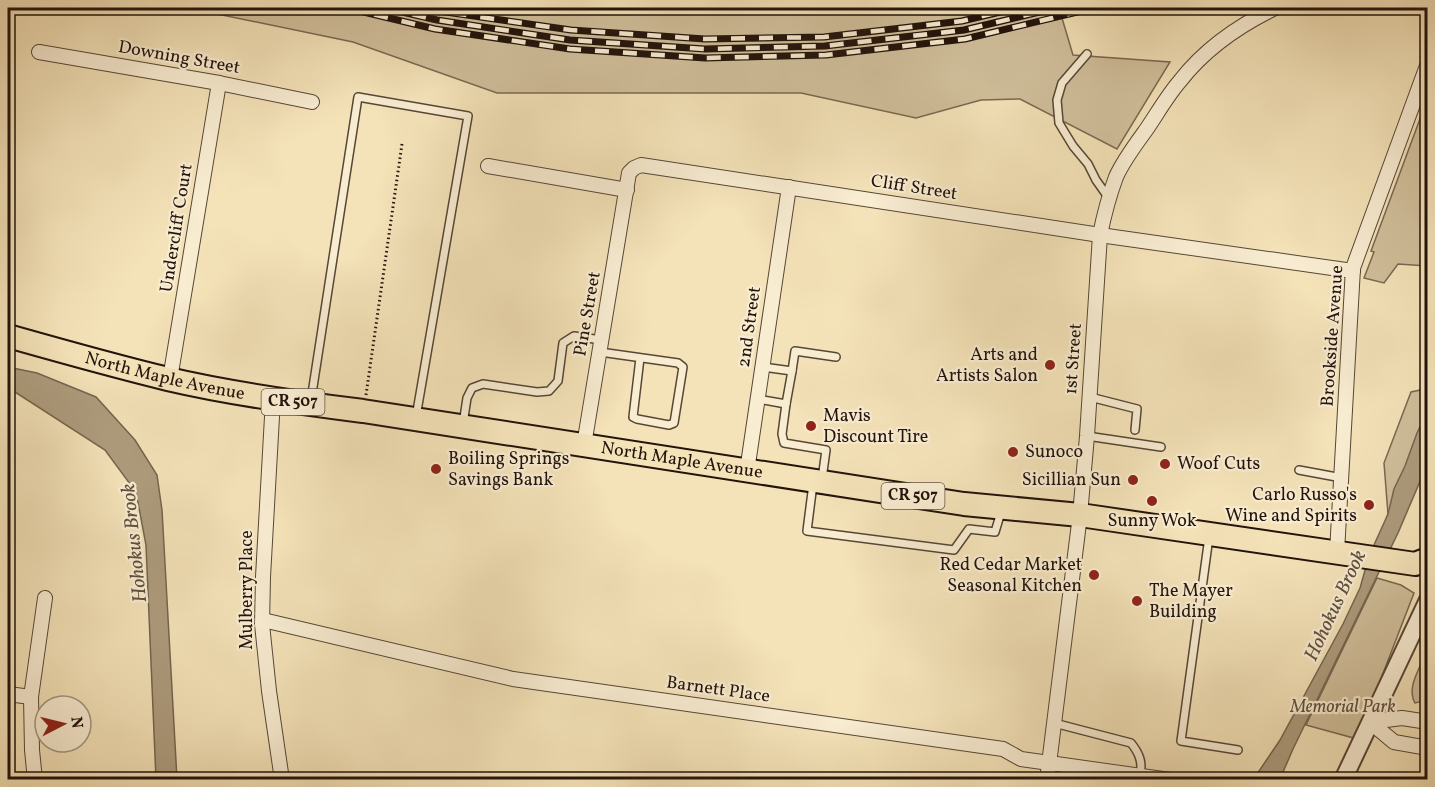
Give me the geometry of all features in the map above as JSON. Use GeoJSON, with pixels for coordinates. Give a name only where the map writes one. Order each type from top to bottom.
{"type":"FeatureCollection","features":[{"type":"Feature","properties":{"kind":"main road","name":"North Maple Avenue"},"geometry":{"type":"LineString","coordinates":[[8,336],[170,380],[273,399],[964,504],[1080,515],[1390,561],[1415,564],[1428,560]]}},
{"type":"Feature","properties":{"kind":"street","name":"1st Street"},"geometry":{"type":"LineString","coordinates":[[1047,780],[1080,515],[1100,235],[1109,198],[1117,175],[1180,80],[1232,33],[1275,8]]}},
{"type":"Feature","properties":{"kind":"street","name":"Downing Street"},"geometry":{"type":"LineString","coordinates":[[39,52],[219,83],[312,102]]}},
{"type":"Feature","properties":{"kind":"street","name":"Brookside Avenue"},"geometry":{"type":"LineString","coordinates":[[1337,552],[1353,268],[1428,63]]}},
{"type":"Feature","properties":{"kind":"street","name":"Undercliff Court"},"geometry":{"type":"LineString","coordinates":[[170,380],[219,83]]}},
{"type":"Feature","properties":{"kind":"street","name":"Cliff Street"},"geometry":{"type":"LineString","coordinates":[[627,190],[629,173],[641,165],[1353,271]]}},
{"type":"Feature","properties":{"kind":"street"},"geometry":{"type":"LineString","coordinates":[[488,166],[627,190]]}},
{"type":"Feature","properties":{"kind":"street","name":"2nd Street"},"geometry":{"type":"LineString","coordinates":[[747,471],[789,187]]}},
{"type":"Feature","properties":{"kind":"street","name":"Pine Street"},"geometry":{"type":"LineString","coordinates":[[584,445],[627,190]]}},
{"type":"Feature","properties":{"kind":"street","name":"Mulberry Place"},"geometry":{"type":"LineString","coordinates":[[273,399],[262,577],[263,620],[268,691],[282,780]]}},
{"type":"Feature","properties":{"kind":"street"},"geometry":{"type":"LineString","coordinates":[[35,780],[31,697],[45,598]]}},
{"type":"Feature","properties":{"kind":"street"},"geometry":{"type":"LineString","coordinates":[[1343,780],[1370,722],[1420,633],[1428,600]]}},
{"type":"Feature","properties":{"kind":"street","name":"Barnett Place"},"geometry":{"type":"LineString","coordinates":[[263,620],[513,679],[1003,749],[1021,759],[1170,780]]}},
{"type":"Feature","properties":{"kind":"street"},"geometry":{"type":"LineString","coordinates":[[8,694],[31,697]]}},
{"type":"Feature","properties":{"kind":"street"},"geometry":{"type":"LineString","coordinates":[[1370,722],[1402,718],[1428,722]]}},
{"type":"Feature","properties":{"kind":"street"},"geometry":{"type":"LineString","coordinates":[[1370,722],[1394,742],[1428,748]]}},
{"type":"Feature","properties":{"kind":"lane"},"geometry":{"type":"LineString","coordinates":[[1087,54],[1062,83],[1057,100],[1059,123],[1109,198]]}},
{"type":"Feature","properties":{"kind":"lane"},"geometry":{"type":"LineString","coordinates":[[311,404],[358,97],[468,116],[416,420]]}},
{"type":"Feature","properties":{"kind":"lane"},"geometry":{"type":"LineString","coordinates":[[462,427],[467,398],[472,388],[483,384],[537,392],[549,391],[558,381],[563,343],[574,336],[640,358],[678,363],[683,367],[674,423],[669,425],[633,417],[640,358]]}},
{"type":"Feature","properties":{"kind":"lane"},"geometry":{"type":"LineString","coordinates":[[836,357],[795,351],[786,404],[782,434],[784,443],[826,450],[807,531],[954,550],[969,529],[994,532],[1003,507]]}},
{"type":"Feature","properties":{"kind":"lane"},"geometry":{"type":"LineString","coordinates":[[763,367],[792,371]]}},
{"type":"Feature","properties":{"kind":"lane"},"geometry":{"type":"LineString","coordinates":[[1090,397],[1137,409],[1135,430]]}},
{"type":"Feature","properties":{"kind":"lane"},"geometry":{"type":"LineString","coordinates":[[758,399],[786,404]]}},
{"type":"Feature","properties":{"kind":"lane"},"geometry":{"type":"LineString","coordinates":[[1087,436],[1161,447]]}},
{"type":"Feature","properties":{"kind":"lane"},"geometry":{"type":"LineString","coordinates":[[1299,470],[1342,478]]}},
{"type":"Feature","properties":{"kind":"lane"},"geometry":{"type":"LineString","coordinates":[[1210,534],[1181,741],[1238,750]]}},
{"type":"Feature","properties":{"kind":"lane"},"geometry":{"type":"LineString","coordinates":[[1053,723],[1131,743],[1139,753],[1140,775]]}},
{"type":"Feature","properties":{"kind":"path"},"geometry":{"type":"LineString","coordinates":[[363,411],[402,144]]}},
{"type":"Feature","properties":{"kind":"green space"},"geometry":{"type":"Polygon","coordinates":[[[188,8],[1059,8],[1073,55],[1170,62],[1117,149],[1020,99],[981,100],[916,118],[801,93],[497,93],[353,42],[188,8]]]}},
{"type":"Feature","properties":{"kind":"green space"},"geometry":{"type":"Polygon","coordinates":[[[1427,100],[1427,266],[1398,264],[1384,283],[1364,278],[1374,252],[1371,251],[1427,100]]]}},
{"type":"Feature","properties":{"kind":"green space"},"geometry":{"type":"Polygon","coordinates":[[[1427,367],[1427,463],[1386,520],[1388,514],[1384,463],[1411,392],[1420,390],[1427,367]]]}},
{"type":"Feature","properties":{"kind":"green space","name":"Memorial Park"},"geometry":{"type":"Polygon","coordinates":[[[1377,578],[1401,585],[1414,593],[1365,720],[1361,740],[1306,725],[1377,578]]]}},
{"type":"Feature","properties":{"kind":"green space"},"geometry":{"type":"Polygon","coordinates":[[[1426,653],[1428,653],[1427,700],[1415,703],[1413,685],[1426,653]]]}},
{"type":"Feature","properties":{"kind":"shaded area"},"geometry":{"type":"Polygon","coordinates":[[[8,367],[37,373],[96,397],[135,440],[157,475],[162,510],[177,779],[156,779],[146,545],[136,492],[105,450],[15,392],[8,390],[8,367]]]}},
{"type":"Feature","properties":{"kind":"shaded area"},"geometry":{"type":"Polygon","coordinates":[[[1427,412],[1427,465],[1398,533],[1280,779],[1253,780],[1280,740],[1343,624],[1360,588],[1369,556],[1388,514],[1394,489],[1427,412]]]}},
{"type":"Feature","properties":{"kind":"railway"},"geometry":{"type":"LineString","coordinates":[[347,8],[435,29],[570,49],[705,58],[826,55],[965,39],[1094,8]]}},
{"type":"Feature","properties":{"kind":"railway"},"geometry":{"type":"LineString","coordinates":[[385,8],[437,20],[570,40],[705,49],[825,46],[964,30],[1056,8]]}},
{"type":"Feature","properties":{"kind":"railway"},"geometry":{"type":"LineString","coordinates":[[425,8],[571,30],[705,39],[824,37],[962,21],[1017,8]]}},
{"type":"Feature","properties":{"kind":"place","name":"Arts and Artists Salon"},"geometry":{"type":"Point","coordinates":[1050,365]}},
{"type":"Feature","properties":{"kind":"place","name":"Mavis Discount Tire"},"geometry":{"type":"Point","coordinates":[811,426]}},
{"type":"Feature","properties":{"kind":"place","name":"Sunoco"},"geometry":{"type":"Point","coordinates":[1013,452]}},
{"type":"Feature","properties":{"kind":"place","name":"Woof Cuts"},"geometry":{"type":"Point","coordinates":[1165,464]}},
{"type":"Feature","properties":{"kind":"place","name":"Boiling Springs Savings Bank"},"geometry":{"type":"Point","coordinates":[436,469]}},
{"type":"Feature","properties":{"kind":"place","name":"Sicillian Sun"},"geometry":{"type":"Point","coordinates":[1133,480]}},
{"type":"Feature","properties":{"kind":"place","name":"Sunny Wok"},"geometry":{"type":"Point","coordinates":[1152,501]}},
{"type":"Feature","properties":{"kind":"place","name":"Carlo Russo's Wine and Spirits"},"geometry":{"type":"Point","coordinates":[1369,505]}},
{"type":"Feature","properties":{"kind":"place","name":"Red Cedar Market Seasonal Kitchen"},"geometry":{"type":"Point","coordinates":[1094,575]}},
{"type":"Feature","properties":{"kind":"place","name":"The Mayer Building"},"geometry":{"type":"Point","coordinates":[1137,601]}},
{"type":"Feature","properties":{"kind":"water label","name":"Hohokus Brook"},"geometry":{"type":"Point","coordinates":[135,543]}},
{"type":"Feature","properties":{"kind":"water label","name":"Hohokus Brook"},"geometry":{"type":"Point","coordinates":[1336,606]}}]}
